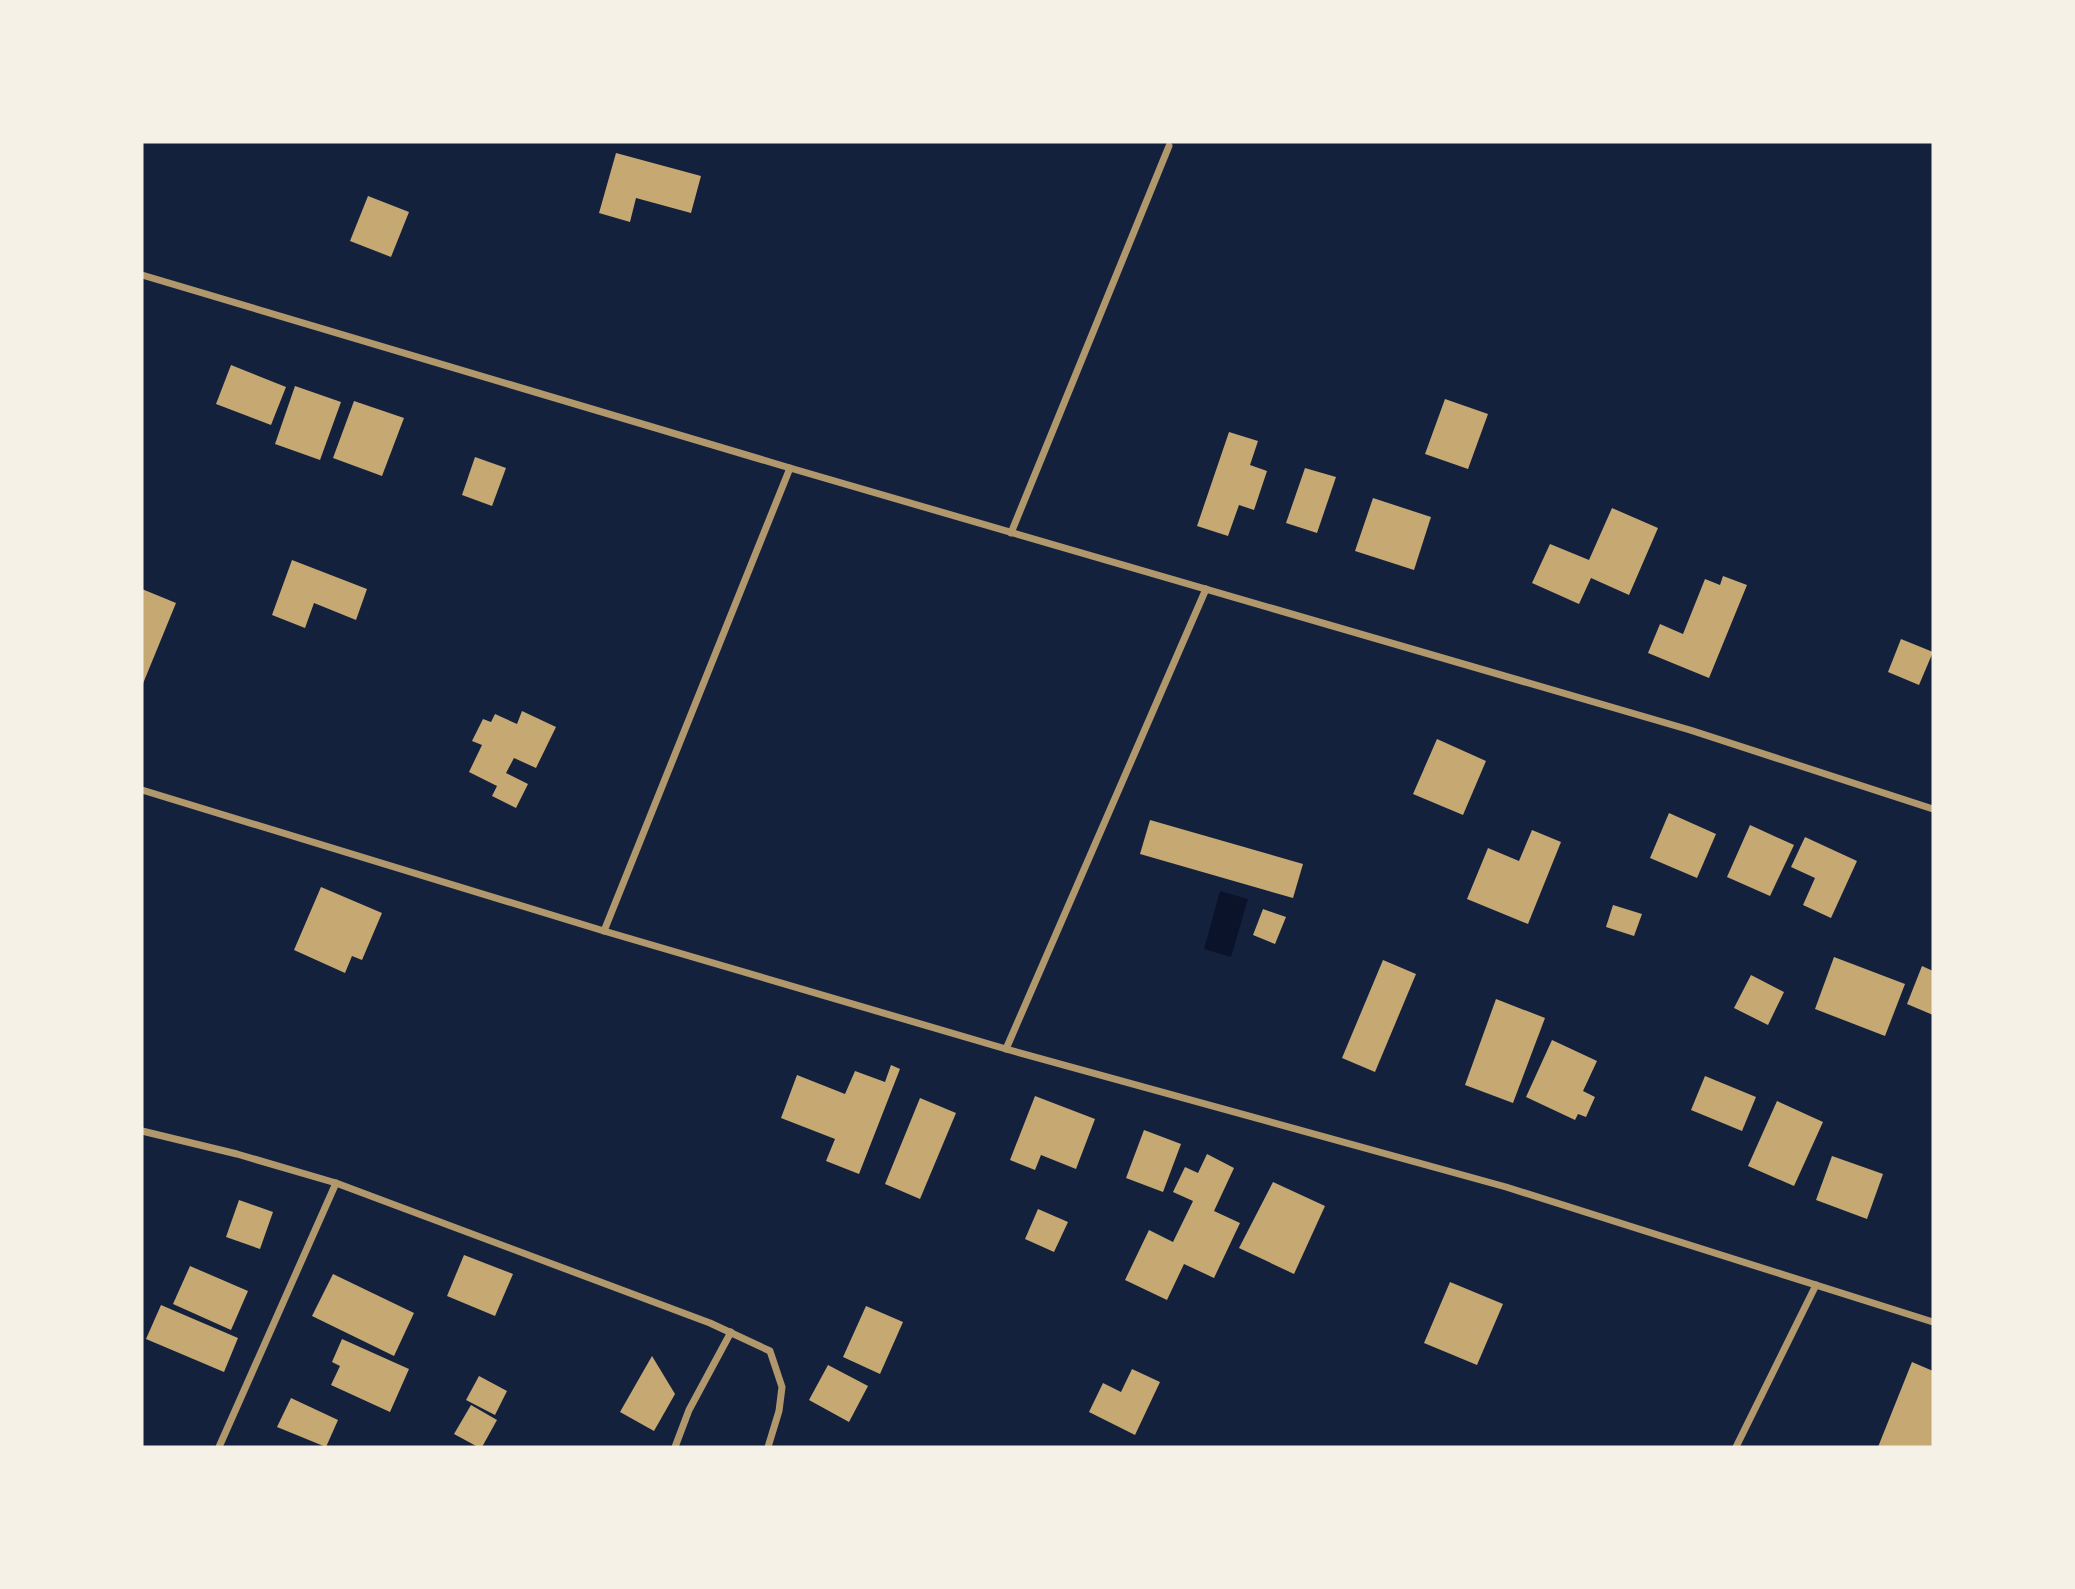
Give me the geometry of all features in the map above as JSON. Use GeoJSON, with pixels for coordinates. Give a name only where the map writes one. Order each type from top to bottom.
{"type":"FeatureCollection","features":[{"type":"Feature","properties":{"kind":"street"},"geometry":{"type":"LineString","coordinates":[[1011,533],[1170,146]]}},
{"type":"Feature","properties":{"kind":"street"},"geometry":{"type":"LineString","coordinates":[[142,275],[1011,533],[1690,730],[1933,809]]}},
{"type":"Feature","properties":{"kind":"street"},"geometry":{"type":"LineString","coordinates":[[604,931],[790,468]]}},
{"type":"Feature","properties":{"kind":"street"},"geometry":{"type":"LineString","coordinates":[[1006,1049],[1206,590]]}},
{"type":"Feature","properties":{"kind":"street"},"geometry":{"type":"LineString","coordinates":[[142,790],[604,931],[1006,1049],[1506,1186],[1933,1322]]}},
{"type":"Feature","properties":{"kind":"street"},"geometry":{"type":"LineString","coordinates":[[142,1131],[237,1154],[336,1183],[731,1332],[770,1351],[782,1387],[779,1411],[768,1447]]}},
{"type":"Feature","properties":{"kind":"street"},"geometry":{"type":"LineString","coordinates":[[219,1447],[336,1183]]}},
{"type":"Feature","properties":{"kind":"street"},"geometry":{"type":"LineString","coordinates":[[1736,1447],[1816,1285]]}},
{"type":"Feature","properties":{"kind":"street"},"geometry":{"type":"LineString","coordinates":[[675,1447],[689,1410],[731,1332]]}},
{"type":"Feature","properties":{"kind":"water"},"geometry":{"type":"Polygon","coordinates":[[[1220,891],[1248,899],[1231,957],[1204,949],[1220,891]]]}},
{"type":"Feature","properties":{"kind":"building"},"geometry":{"type":"Polygon","coordinates":[[[616,153],[701,176],[691,213],[636,198],[630,222],[599,213],[616,153]]]}},
{"type":"Feature","properties":{"kind":"building"},"geometry":{"type":"Polygon","coordinates":[[[368,196],[409,212],[391,257],[350,241],[368,196]]]}},
{"type":"Feature","properties":{"kind":"building"},"geometry":{"type":"Polygon","coordinates":[[[231,365],[286,387],[271,425],[216,404],[231,365]]]}},
{"type":"Feature","properties":{"kind":"building"},"geometry":{"type":"Polygon","coordinates":[[[295,386],[341,402],[320,460],[275,444],[295,386]]]}},
{"type":"Feature","properties":{"kind":"building"},"geometry":{"type":"Polygon","coordinates":[[[1445,399],[1488,414],[1468,469],[1425,454],[1445,399]]]}},
{"type":"Feature","properties":{"kind":"building"},"geometry":{"type":"Polygon","coordinates":[[[354,401],[404,418],[382,476],[333,458],[354,401]]]}},
{"type":"Feature","properties":{"kind":"building"},"geometry":{"type":"Polygon","coordinates":[[[1229,432],[1258,441],[1250,465],[1267,471],[1254,510],[1239,505],[1228,536],[1197,526],[1229,432]]]}},
{"type":"Feature","properties":{"kind":"building"},"geometry":{"type":"Polygon","coordinates":[[[475,457],[506,468],[492,506],[462,495],[475,457]]]}},
{"type":"Feature","properties":{"kind":"building"},"geometry":{"type":"Polygon","coordinates":[[[1305,468],[1336,477],[1317,533],[1286,523],[1305,468]]]}},
{"type":"Feature","properties":{"kind":"building"},"geometry":{"type":"Polygon","coordinates":[[[1373,498],[1431,517],[1414,570],[1355,551],[1373,498]]]}},
{"type":"Feature","properties":{"kind":"building"},"geometry":{"type":"Polygon","coordinates":[[[1612,508],[1658,528],[1629,595],[1591,578],[1579,604],[1532,583],[1550,544],[1589,560],[1612,508]]]}},
{"type":"Feature","properties":{"kind":"building"},"geometry":{"type":"Polygon","coordinates":[[[292,560],[367,589],[356,620],[314,603],[305,628],[272,615],[292,560]]]}},
{"type":"Feature","properties":{"kind":"building"},"geometry":{"type":"Polygon","coordinates":[[[1723,576],[1747,585],[1709,678],[1648,653],[1660,624],[1683,634],[1705,579],[1720,585],[1723,576]]]}},
{"type":"Feature","properties":{"kind":"building"},"geometry":{"type":"Polygon","coordinates":[[[142,589],[176,603],[142,686],[142,589]]]}},
{"type":"Feature","properties":{"kind":"building"},"geometry":{"type":"Polygon","coordinates":[[[1901,639],[1933,652],[1919,685],[1888,672],[1901,639]]]}},
{"type":"Feature","properties":{"kind":"building"},"geometry":{"type":"Polygon","coordinates":[[[522,711],[556,727],[536,768],[514,758],[506,773],[528,784],[516,808],[492,796],[497,786],[469,772],[482,745],[472,741],[483,719],[491,722],[495,714],[517,724],[522,711]]]}},
{"type":"Feature","properties":{"kind":"building"},"geometry":{"type":"Polygon","coordinates":[[[1437,739],[1486,761],[1463,815],[1413,794],[1437,739]]]}},
{"type":"Feature","properties":{"kind":"building"},"geometry":{"type":"Polygon","coordinates":[[[1669,813],[1716,834],[1697,878],[1650,858],[1669,813]]]}},
{"type":"Feature","properties":{"kind":"building"},"geometry":{"type":"Polygon","coordinates":[[[1150,820],[1303,864],[1293,898],[1140,854],[1150,820]]]}},
{"type":"Feature","properties":{"kind":"building"},"geometry":{"type":"Polygon","coordinates":[[[1750,825],[1794,845],[1770,896],[1727,877],[1750,825]]]}},
{"type":"Feature","properties":{"kind":"building"},"geometry":{"type":"Polygon","coordinates":[[[1532,830],[1561,842],[1528,924],[1467,899],[1488,848],[1519,861],[1532,830]]]}},
{"type":"Feature","properties":{"kind":"building"},"geometry":{"type":"Polygon","coordinates":[[[1805,837],[1857,861],[1831,918],[1803,905],[1815,878],[1791,867],[1805,837]]]}},
{"type":"Feature","properties":{"kind":"building"},"geometry":{"type":"Polygon","coordinates":[[[321,887],[382,913],[362,960],[352,956],[345,973],[294,950],[321,887]]]}},
{"type":"Feature","properties":{"kind":"building"},"geometry":{"type":"Polygon","coordinates":[[[1613,905],[1642,914],[1634,936],[1606,927],[1613,905]]]}},
{"type":"Feature","properties":{"kind":"building"},"geometry":{"type":"Polygon","coordinates":[[[1263,909],[1286,917],[1275,944],[1253,935],[1263,909]]]}},
{"type":"Feature","properties":{"kind":"building"},"geometry":{"type":"Polygon","coordinates":[[[1834,957],[1905,984],[1885,1036],[1815,1009],[1834,957]]]}},
{"type":"Feature","properties":{"kind":"building"},"geometry":{"type":"Polygon","coordinates":[[[1383,960],[1416,974],[1375,1072],[1342,1058],[1383,960]]]}},
{"type":"Feature","properties":{"kind":"building"},"geometry":{"type":"Polygon","coordinates":[[[1922,966],[1933,971],[1933,1015],[1907,1004],[1922,966]]]}},
{"type":"Feature","properties":{"kind":"building"},"geometry":{"type":"Polygon","coordinates":[[[1751,975],[1784,992],[1768,1025],[1734,1008],[1751,975]]]}},
{"type":"Feature","properties":{"kind":"building"},"geometry":{"type":"Polygon","coordinates":[[[1496,999],[1545,1018],[1513,1103],[1465,1085],[1496,999]]]}},
{"type":"Feature","properties":{"kind":"building"},"geometry":{"type":"Polygon","coordinates":[[[1552,1040],[1597,1061],[1583,1091],[1595,1097],[1586,1117],[1578,1114],[1575,1120],[1526,1097],[1552,1040]]]}},
{"type":"Feature","properties":{"kind":"building"},"geometry":{"type":"Polygon","coordinates":[[[891,1065],[900,1069],[859,1174],[826,1161],[835,1139],[781,1118],[797,1075],[845,1094],[855,1071],[885,1082],[891,1065]]]}},
{"type":"Feature","properties":{"kind":"building"},"geometry":{"type":"Polygon","coordinates":[[[1705,1076],[1756,1097],[1742,1131],[1691,1110],[1705,1076]]]}},
{"type":"Feature","properties":{"kind":"building"},"geometry":{"type":"Polygon","coordinates":[[[1035,1096],[1095,1119],[1076,1169],[1041,1155],[1035,1170],[1010,1160],[1035,1096]]]}},
{"type":"Feature","properties":{"kind":"building"},"geometry":{"type":"Polygon","coordinates":[[[920,1098],[956,1113],[920,1199],[885,1184],[920,1098]]]}},
{"type":"Feature","properties":{"kind":"building"},"geometry":{"type":"Polygon","coordinates":[[[1777,1101],[1823,1122],[1794,1186],[1748,1166],[1777,1101]]]}},
{"type":"Feature","properties":{"kind":"building"},"geometry":{"type":"Polygon","coordinates":[[[1144,1130],[1181,1144],[1163,1192],[1126,1178],[1144,1130]]]}},
{"type":"Feature","properties":{"kind":"building"},"geometry":{"type":"Polygon","coordinates":[[[1207,1154],[1234,1168],[1214,1211],[1240,1223],[1214,1278],[1184,1264],[1167,1300],[1125,1280],[1149,1230],[1173,1242],[1193,1201],[1173,1192],[1185,1167],[1198,1173],[1207,1154]]]}},
{"type":"Feature","properties":{"kind":"building"},"geometry":{"type":"Polygon","coordinates":[[[1832,1156],[1883,1174],[1867,1219],[1816,1200],[1832,1156]]]}},
{"type":"Feature","properties":{"kind":"building"},"geometry":{"type":"Polygon","coordinates":[[[1273,1182],[1325,1206],[1294,1274],[1239,1248],[1273,1182]]]}},
{"type":"Feature","properties":{"kind":"building"},"geometry":{"type":"Polygon","coordinates":[[[239,1200],[273,1212],[260,1249],[226,1237],[239,1200]]]}},
{"type":"Feature","properties":{"kind":"building"},"geometry":{"type":"Polygon","coordinates":[[[1038,1209],[1068,1222],[1054,1252],[1025,1239],[1038,1209]]]}},
{"type":"Feature","properties":{"kind":"building"},"geometry":{"type":"Polygon","coordinates":[[[464,1255],[513,1274],[495,1316],[447,1296],[464,1255]]]}},
{"type":"Feature","properties":{"kind":"building"},"geometry":{"type":"Polygon","coordinates":[[[190,1266],[248,1291],[231,1330],[173,1304],[190,1266]]]}},
{"type":"Feature","properties":{"kind":"building"},"geometry":{"type":"Polygon","coordinates":[[[333,1274],[414,1313],[394,1356],[312,1316],[333,1274]]]}},
{"type":"Feature","properties":{"kind":"building"},"geometry":{"type":"Polygon","coordinates":[[[1450,1282],[1503,1304],[1477,1365],[1424,1343],[1450,1282]]]}},
{"type":"Feature","properties":{"kind":"building"},"geometry":{"type":"Polygon","coordinates":[[[161,1305],[238,1338],[224,1372],[146,1339],[161,1305]]]}},
{"type":"Feature","properties":{"kind":"building"},"geometry":{"type":"Polygon","coordinates":[[[866,1306],[903,1322],[880,1374],[843,1357],[866,1306]]]}},
{"type":"Feature","properties":{"kind":"building"},"geometry":{"type":"Polygon","coordinates":[[[342,1339],[409,1369],[390,1412],[331,1385],[340,1366],[332,1362],[342,1339]]]}},
{"type":"Feature","properties":{"kind":"building"},"geometry":{"type":"Polygon","coordinates":[[[652,1356],[675,1394],[654,1431],[620,1412],[652,1356]]]}},
{"type":"Feature","properties":{"kind":"building"},"geometry":{"type":"Polygon","coordinates":[[[1912,1362],[1933,1371],[1933,1447],[1878,1447],[1912,1362]]]}},
{"type":"Feature","properties":{"kind":"building"},"geometry":{"type":"Polygon","coordinates":[[[828,1365],[868,1386],[849,1422],[809,1400],[828,1365]]]}},
{"type":"Feature","properties":{"kind":"building"},"geometry":{"type":"Polygon","coordinates":[[[1132,1369],[1160,1382],[1135,1435],[1089,1412],[1103,1383],[1121,1392],[1132,1369]]]}},
{"type":"Feature","properties":{"kind":"building"},"geometry":{"type":"Polygon","coordinates":[[[479,1376],[507,1391],[495,1415],[466,1400],[479,1376]]]}},
{"type":"Feature","properties":{"kind":"building"},"geometry":{"type":"Polygon","coordinates":[[[291,1398],[338,1420],[326,1447],[277,1427],[291,1398]]]}},
{"type":"Feature","properties":{"kind":"building"},"geometry":{"type":"Polygon","coordinates":[[[471,1405],[497,1420],[482,1447],[454,1434],[471,1405]]]}}]}
